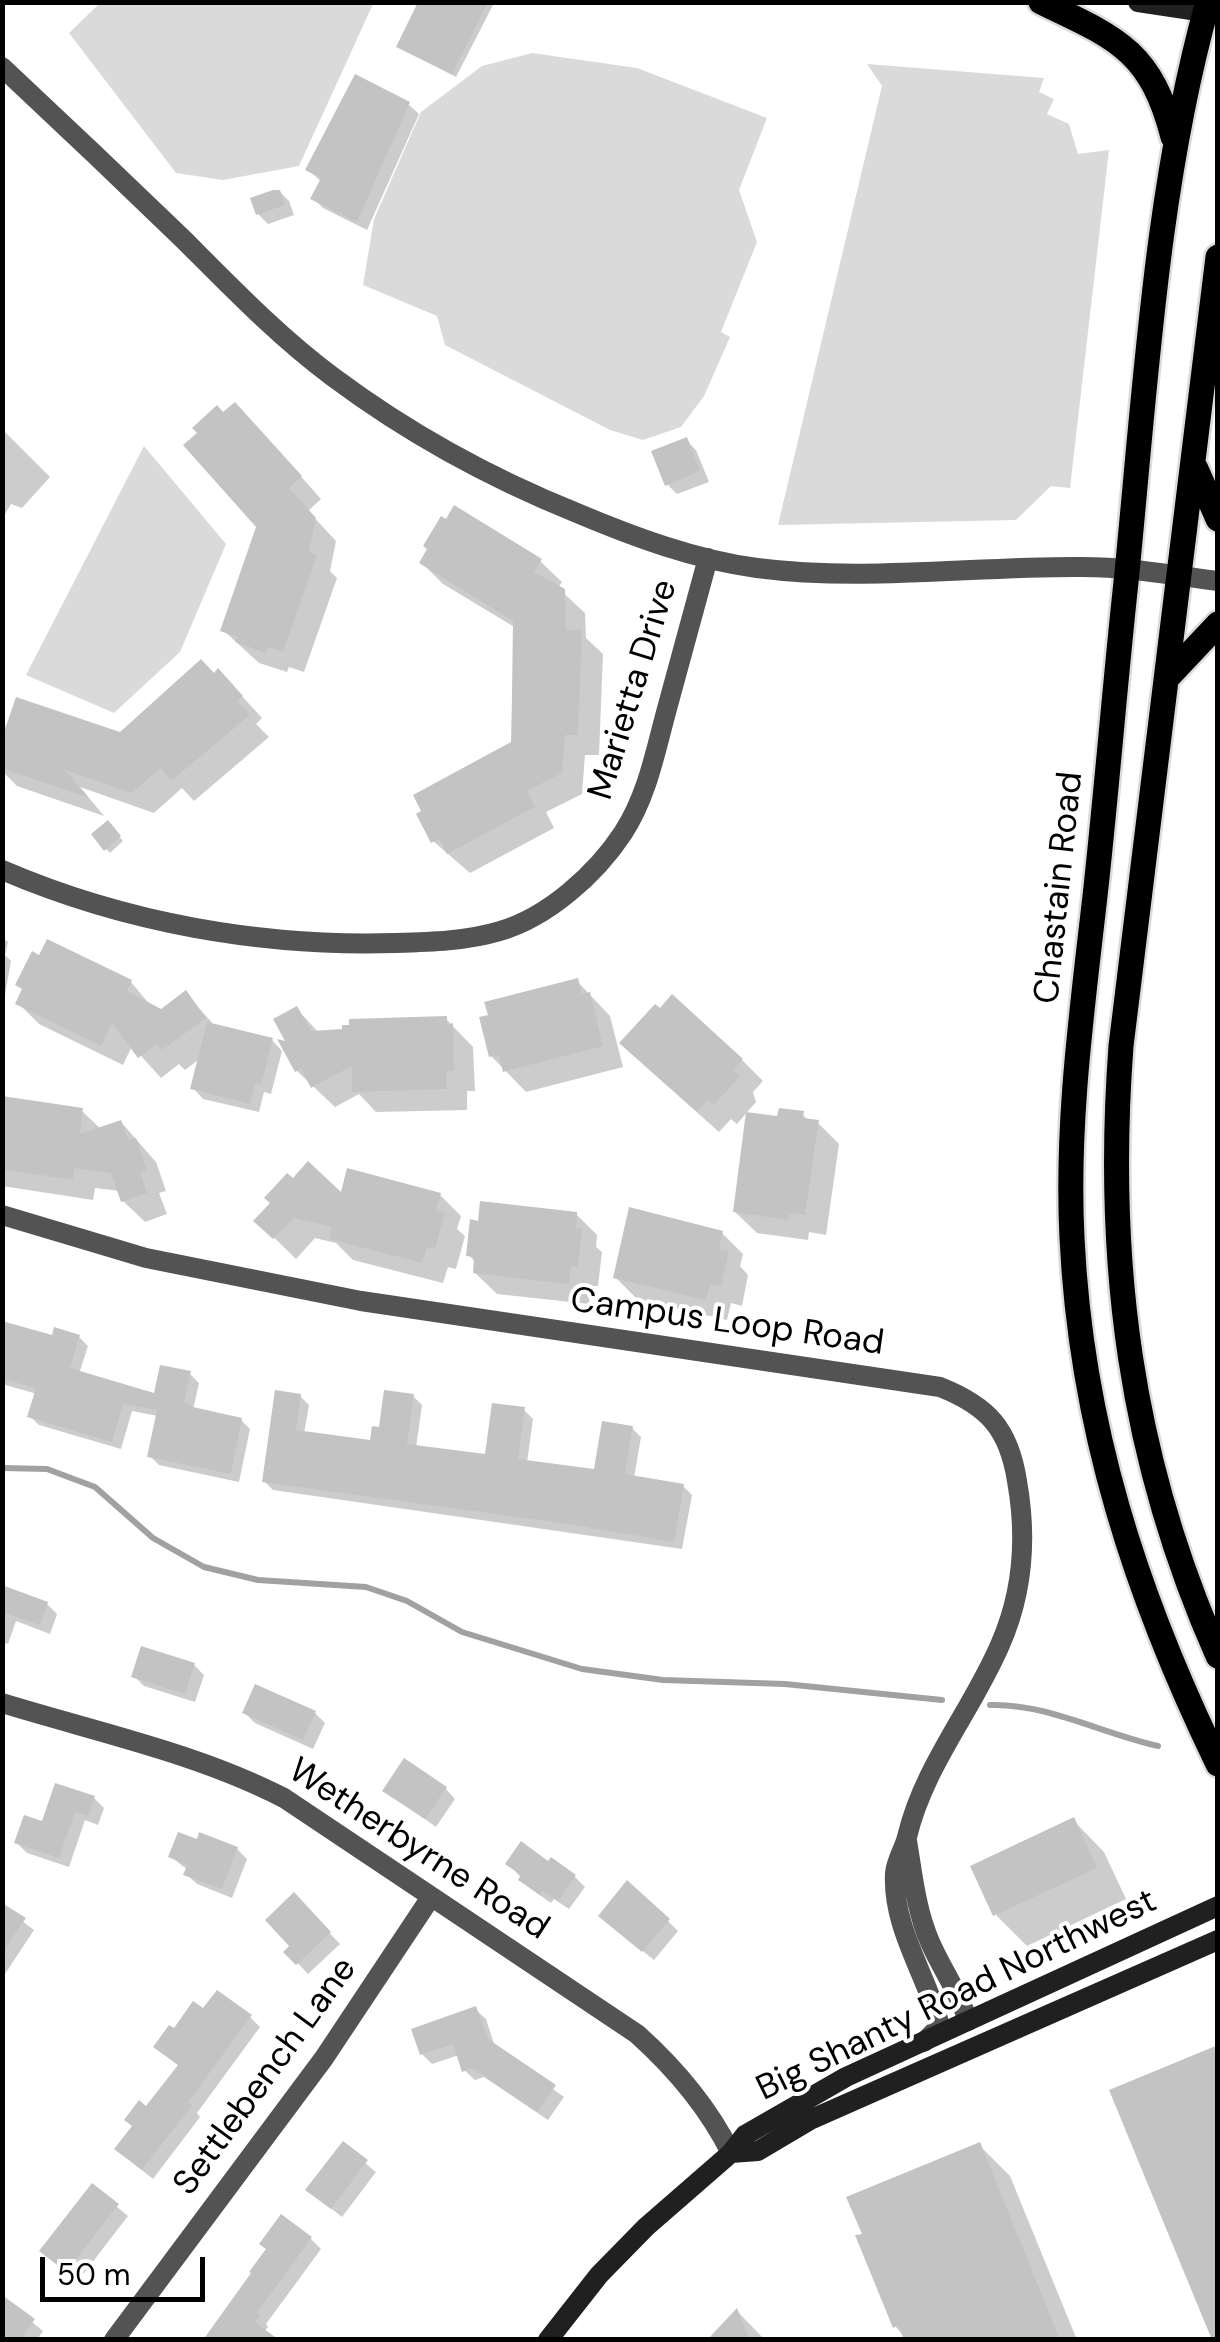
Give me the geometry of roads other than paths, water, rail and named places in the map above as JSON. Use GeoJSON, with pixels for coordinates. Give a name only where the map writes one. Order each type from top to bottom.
{"type":"FeatureCollection","features":[{"type":"Feature","properties":{"kind":"main road"},"geometry":{"type":"LineString","coordinates":[[1041,2],[1096,28],[1137,58],[1161,98],[1176,147]]}},
{"type":"Feature","properties":{"kind":"main road","name":"Chastain Road"},"geometry":{"type":"LineString","coordinates":[[1210,9],[1176,147],[1148,368],[1072,1127],[1070,1202],[1090,1398],[1116,1509],[1155,1624],[1218,1764]]}},
{"type":"Feature","properties":{"kind":"main road"},"geometry":{"type":"LineString","coordinates":[[1218,257],[1121,1046],[1116,1118],[1116,1237],[1122,1314],[1144,1442],[1172,1539],[1218,1656]]}},
{"type":"Feature","properties":{"kind":"main road"},"geometry":{"type":"LineString","coordinates":[[1194,462],[1218,519]]}},
{"type":"Feature","properties":{"kind":"main road"},"geometry":{"type":"LineString","coordinates":[[1168,677],[1218,624]]}},
{"type":"Feature","properties":{"kind":"street"},"geometry":{"type":"LineString","coordinates":[[1138,2],[1210,9]]}},
{"type":"Feature","properties":{"kind":"street"},"geometry":{"type":"LineString","coordinates":[[2,67],[258,312],[329,374],[414,432],[522,489],[604,524],[708,558],[757,568],[806,572],[1081,567],[1218,581]]}},
{"type":"Feature","properties":{"kind":"street","name":"Marietta Drive"},"geometry":{"type":"LineString","coordinates":[[2,870],[34,884],[152,918],[259,940],[410,942],[464,939],[503,931],[540,912],[576,886],[624,832],[646,782],[708,558]]}},
{"type":"Feature","properties":{"kind":"street","name":"Campus Loop Road"},"geometry":{"type":"LineString","coordinates":[[2,1215],[146,1258],[361,1301],[940,1387],[987,1412],[1003,1434],[1014,1463],[1022,1506],[1020,1578],[1000,1646],[930,1771],[895,1870],[898,1912],[940,2026],[922,2044]]}},
{"type":"Feature","properties":{"kind":"street","name":"Wetherbyrne Road"},"geometry":{"type":"LineString","coordinates":[[2,1703],[255,1783],[284,1798],[637,2034],[686,2084],[716,2122],[732,2153]]}},
{"type":"Feature","properties":{"kind":"street","name":"Campus Loop Road"},"geometry":{"type":"LineString","coordinates":[[907,1839],[918,1907],[931,1945],[960,1995],[968,2021]]}},
{"type":"Feature","properties":{"kind":"street","name":"Settlebench Lane"},"geometry":{"type":"LineString","coordinates":[[114,2340],[324,2058],[431,1897]]}},
{"type":"Feature","properties":{"kind":"street","name":"Big Shanty Road Northwest"},"geometry":{"type":"LineString","coordinates":[[548,2340],[570,2309],[646,2227],[732,2153],[745,2135],[810,2096],[1218,1906]]}},
{"type":"Feature","properties":{"kind":"street","name":"Big Shanty Road Northwest"},"geometry":{"type":"LineString","coordinates":[[732,2153],[758,2151],[840,2106],[1218,1940]]}},
{"type":"Feature","properties":{"kind":"street"},"geometry":{"type":"LineString","coordinates":[[840,2106],[860,2088],[956,2044],[968,2021]]}},
{"type":"Feature","properties":{"kind":"waterway"},"geometry":{"type":"LineString","coordinates":[[2,1468],[47,1469],[95,1487],[153,1538],[204,1567],[258,1580],[366,1587],[407,1601],[462,1632],[582,1669],[663,1680],[785,1684],[942,1700]]}},
{"type":"Feature","properties":{"kind":"waterway"},"geometry":{"type":"LineString","coordinates":[[990,1705],[1053,1714],[1158,1746]]}}]}
